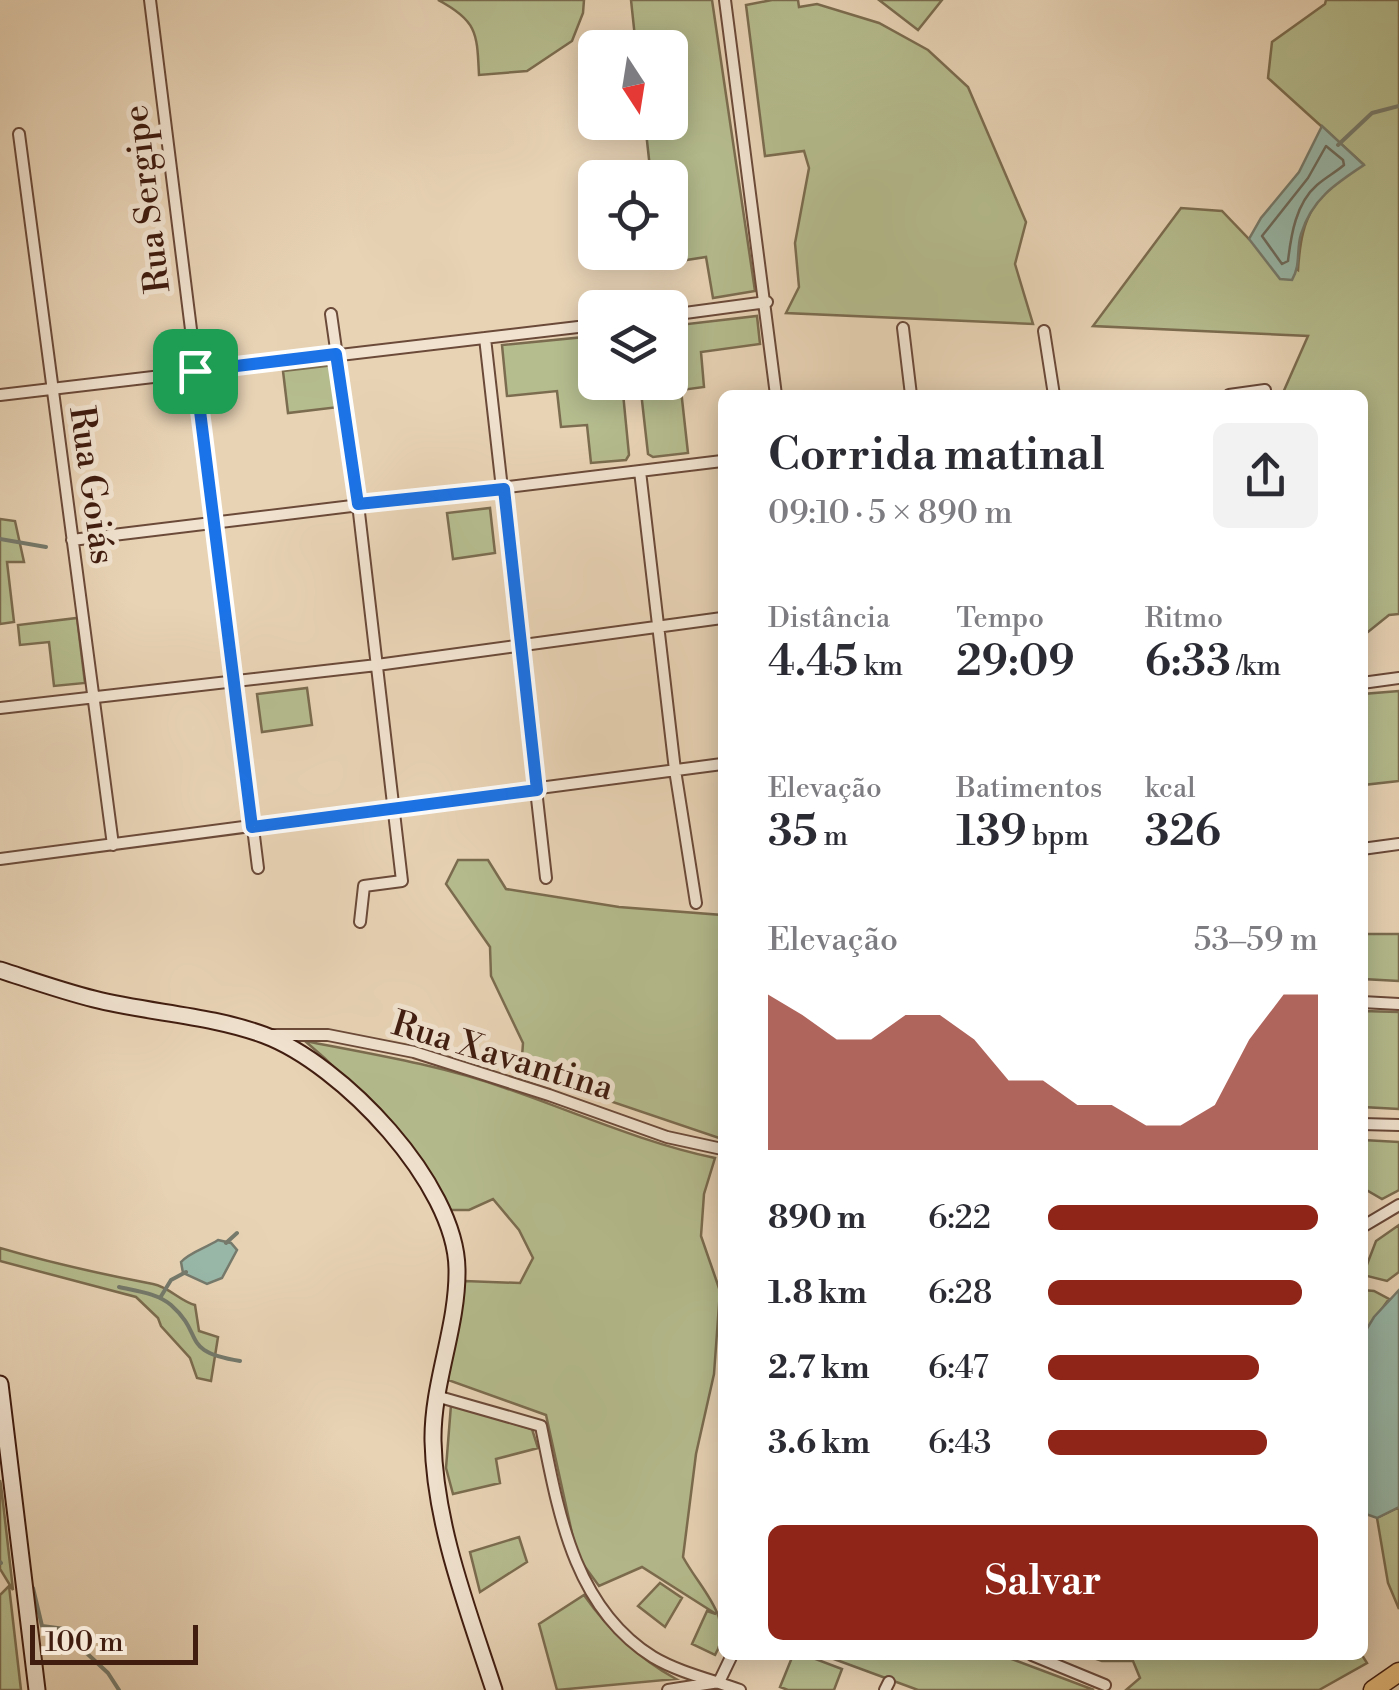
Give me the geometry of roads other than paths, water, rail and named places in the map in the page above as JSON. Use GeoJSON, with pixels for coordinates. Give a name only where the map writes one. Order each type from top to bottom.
{"type":"FeatureCollection","features":[{"type":"Feature","properties":{"kind":"main road"},"geometry":{"type":"LineString","coordinates":[[0,970],[95,999],[263,1035],[315,1060],[352,1092],[408,1157],[446,1212],[455,1240],[457,1273],[436,1396],[433,1439],[440,1506],[494,1690]]}},
{"type":"Feature","properties":{"kind":"main road"},"geometry":{"type":"LineString","coordinates":[[0,1384],[37,1690]]}},
{"type":"Feature","properties":{"kind":"main road"},"geometry":{"type":"LineString","coordinates":[[1373,1690],[1399,1672]]}},
{"type":"Feature","properties":{"kind":"street","name":"Rua Sergipe"},"geometry":{"type":"LineString","coordinates":[[150,0],[258,868]]}},
{"type":"Feature","properties":{"kind":"street"},"geometry":{"type":"LineString","coordinates":[[725,0],[775,390]]}},
{"type":"Feature","properties":{"kind":"street","name":"Rua Goiás"},"geometry":{"type":"LineString","coordinates":[[19,134],[113,844]]}},
{"type":"Feature","properties":{"kind":"street"},"geometry":{"type":"LineString","coordinates":[[688,313],[766,302]]}},
{"type":"Feature","properties":{"kind":"street"},"geometry":{"type":"LineString","coordinates":[[331,314],[358,504],[402,881],[364,886],[360,922]]}},
{"type":"Feature","properties":{"kind":"street"},"geometry":{"type":"LineString","coordinates":[[0,395],[578,327]]}},
{"type":"Feature","properties":{"kind":"street"},"geometry":{"type":"LineString","coordinates":[[903,328],[910,390]]}},
{"type":"Feature","properties":{"kind":"street"},"geometry":{"type":"LineString","coordinates":[[1044,332],[1053,390]]}},
{"type":"Feature","properties":{"kind":"street"},"geometry":{"type":"LineString","coordinates":[[485,338],[546,878]]}},
{"type":"Feature","properties":{"kind":"street"},"geometry":{"type":"LineString","coordinates":[[72,540],[718,461]]}},
{"type":"Feature","properties":{"kind":"street"},"geometry":{"type":"LineString","coordinates":[[640,471],[675,770],[696,903]]}},
{"type":"Feature","properties":{"kind":"street"},"geometry":{"type":"LineString","coordinates":[[0,708],[377,665],[718,619]]}},
{"type":"Feature","properties":{"kind":"street"},"geometry":{"type":"LineString","coordinates":[[1368,682],[1399,678]]}},
{"type":"Feature","properties":{"kind":"street"},"geometry":{"type":"LineString","coordinates":[[0,859],[718,765]]}},
{"type":"Feature","properties":{"kind":"street"},"geometry":{"type":"LineString","coordinates":[[1368,848],[1399,844]]}},
{"type":"Feature","properties":{"kind":"street"},"geometry":{"type":"LineString","coordinates":[[1368,1002],[1399,1004]]}},
{"type":"Feature","properties":{"kind":"street","name":"Rua Xavantina"},"geometry":{"type":"LineString","coordinates":[[263,1035],[328,1035],[414,1052],[667,1137],[718,1147]]}},
{"type":"Feature","properties":{"kind":"street"},"geometry":{"type":"LineString","coordinates":[[1368,1124],[1399,1126]]}},
{"type":"Feature","properties":{"kind":"street"},"geometry":{"type":"LineString","coordinates":[[1368,1220],[1399,1205]]}},
{"type":"Feature","properties":{"kind":"street"},"geometry":{"type":"LineString","coordinates":[[436,1396],[541,1426],[561,1523],[574,1560],[612,1622],[653,1657],[740,1690]]}},
{"type":"Feature","properties":{"kind":"street"},"geometry":{"type":"LineString","coordinates":[[719,1682],[730,1660]]}},
{"type":"Feature","properties":{"kind":"street"},"geometry":{"type":"LineString","coordinates":[[1044,1660],[1105,1686]]}},
{"type":"Feature","properties":{"kind":"street"},"geometry":{"type":"LineString","coordinates":[[668,1690],[719,1682]]}},
{"type":"Feature","properties":{"kind":"water"},"geometry":{"type":"Polygon","coordinates":[[[1322,126],[1364,165],[1334,186],[1311,211],[1301,234],[1292,280],[1280,279],[1249,239],[1299,172],[1322,126]]]}},
{"type":"Feature","properties":{"kind":"water"},"geometry":{"type":"Polygon","coordinates":[[[218,1240],[231,1243],[237,1250],[222,1278],[207,1284],[183,1273],[181,1262],[218,1240]]]}},
{"type":"Feature","properties":{"kind":"water"},"geometry":{"type":"Polygon","coordinates":[[[1399,1290],[1399,1507],[1377,1518],[1368,1515],[1368,1327],[1399,1290]]]}},
{"type":"Feature","properties":{"kind":"waterway"},"geometry":{"type":"LineString","coordinates":[[1338,145],[1372,113],[1399,106]]}},
{"type":"Feature","properties":{"kind":"waterway"},"geometry":{"type":"LineString","coordinates":[[0,539],[46,547]]}},
{"type":"Feature","properties":{"kind":"waterway"},"geometry":{"type":"LineString","coordinates":[[226,1243],[237,1233]]}},
{"type":"Feature","properties":{"kind":"waterway"},"geometry":{"type":"LineString","coordinates":[[160,1298],[171,1280],[186,1272]]}},
{"type":"Feature","properties":{"kind":"waterway"},"geometry":{"type":"LineString","coordinates":[[119,1287],[165,1301],[182,1316],[201,1347],[240,1361]]}},
{"type":"Feature","properties":{"kind":"waterway"},"geometry":{"type":"LineString","coordinates":[[33,1588],[42,1626],[65,1629],[74,1635],[79,1646],[108,1673],[119,1690]]}}]}
